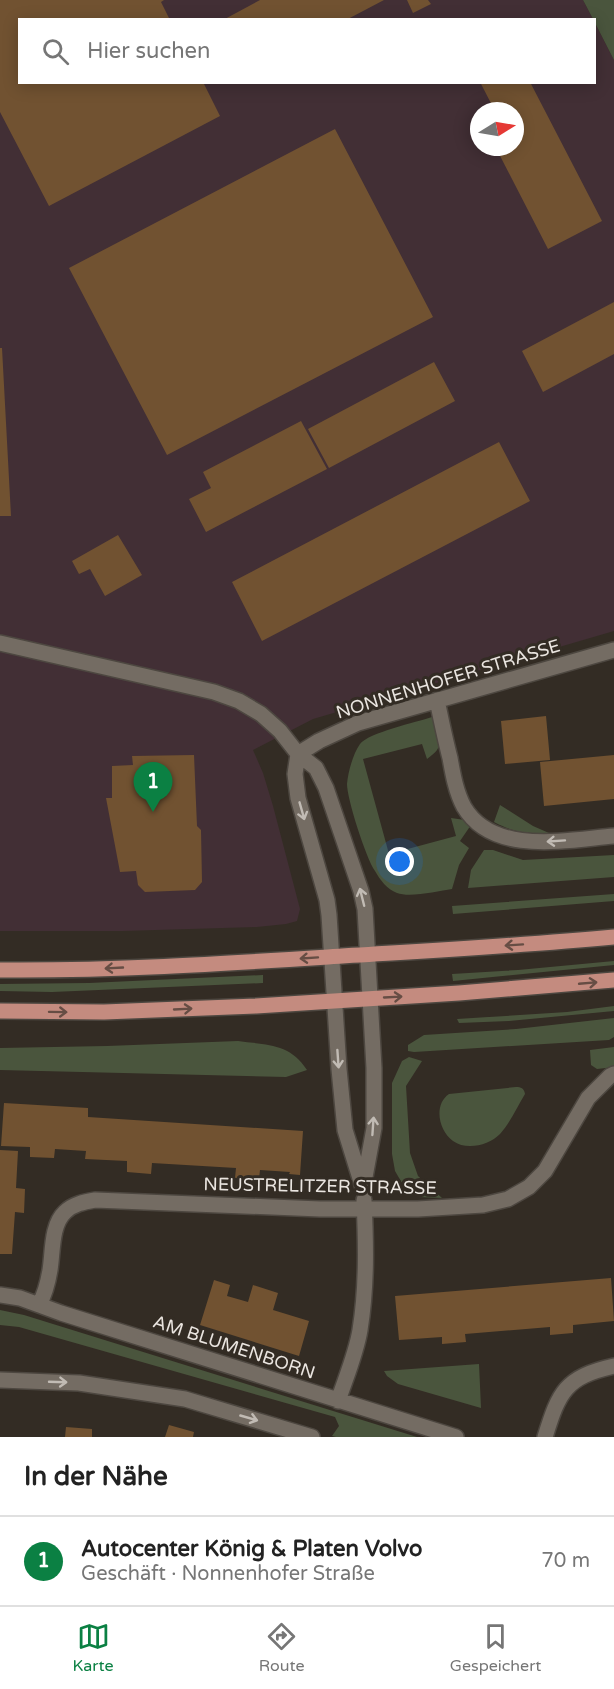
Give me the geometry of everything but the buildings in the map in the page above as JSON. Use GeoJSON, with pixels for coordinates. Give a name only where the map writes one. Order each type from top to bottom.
{"type":"FeatureCollection","features":[{"type":"Feature","properties":{"kind":"main road"},"geometry":{"type":"LineString","coordinates":[[0,970],[62,970],[332,957],[614,937]]}},
{"type":"Feature","properties":{"kind":"main road"},"geometry":{"type":"LineString","coordinates":[[0,1011],[124,1011],[335,1001],[614,980]]}},
{"type":"Feature","properties":{"kind":"street"},"geometry":{"type":"LineString","coordinates":[[0,643],[214,692],[239,701],[261,714],[280,731],[298,754],[316,768],[326,788],[365,909],[374,1068],[374,1128],[363,1188],[366,1268],[360,1331],[338,1401]]}},
{"type":"Feature","properties":{"kind":"street","name":"NONNENHOFER STRASSE"},"geometry":{"type":"LineString","coordinates":[[298,754],[319,741],[358,723],[614,650]]}},
{"type":"Feature","properties":{"kind":"street"},"geometry":{"type":"LineString","coordinates":[[437,700],[456,787],[464,806],[479,824],[503,837],[523,841],[544,842],[614,836]]}},
{"type":"Feature","properties":{"kind":"street"},"geometry":{"type":"LineString","coordinates":[[298,754],[295,774],[298,798],[327,900],[345,1130],[363,1188]]}},
{"type":"Feature","properties":{"kind":"street","name":"NEUSTRELITZER STRASSE"},"geometry":{"type":"LineString","coordinates":[[39,1305],[45,1293],[57,1226],[64,1212],[79,1203],[95,1200],[320,1209],[418,1209],[483,1205],[508,1199],[529,1187],[545,1171],[588,1098],[614,1074]]}},
{"type":"Feature","properties":{"kind":"street","name":"AM BLUMENBORN"},"geometry":{"type":"LineString","coordinates":[[0,1295],[20,1298],[456,1437]]}},
{"type":"Feature","properties":{"kind":"street"},"geometry":{"type":"LineString","coordinates":[[545,1437],[555,1405],[564,1389],[578,1378],[614,1366]]}},
{"type":"Feature","properties":{"kind":"street"},"geometry":{"type":"LineString","coordinates":[[0,1380],[79,1383],[185,1399],[312,1437]]}},
{"type":"Feature","properties":{"kind":"shaded area"},"geometry":{"type":"Polygon","coordinates":[[[0,0],[583,0],[592,18],[18,18],[18,84],[596,84],[596,25],[614,60],[614,631],[313,719],[253,750],[273,806],[300,909],[297,921],[257,927],[123,931],[0,931],[0,0]]]}},
{"type":"Feature","properties":{"kind":"green space"},"geometry":{"type":"Polygon","coordinates":[[[583,0],[614,0],[614,60],[596,24],[596,18],[593,18],[583,0]]]}},
{"type":"Feature","properties":{"kind":"green space"},"geometry":{"type":"Polygon","coordinates":[[[432,717],[436,722],[440,741],[437,750],[427,759],[422,744],[363,759],[389,854],[456,836],[451,818],[465,820],[471,825],[460,841],[469,848],[459,865],[452,889],[416,894],[397,893],[379,878],[362,842],[348,792],[347,784],[351,763],[360,744],[365,740],[382,732],[432,717]]]}},
{"type":"Feature","properties":{"kind":"green space"},"geometry":{"type":"Polygon","coordinates":[[[500,805],[533,826],[549,833],[521,832],[494,822],[500,805]]]}},
{"type":"Feature","properties":{"kind":"green space"},"geometry":{"type":"Polygon","coordinates":[[[484,850],[493,850],[523,860],[614,855],[614,877],[468,888],[471,870],[484,850]]]}},
{"type":"Feature","properties":{"kind":"green space"},"geometry":{"type":"Polygon","coordinates":[[[614,894],[614,901],[453,914],[452,906],[614,894]]]}},
{"type":"Feature","properties":{"kind":"green space"},"geometry":{"type":"Polygon","coordinates":[[[614,961],[614,965],[453,981],[452,974],[518,970],[614,961]]]}},
{"type":"Feature","properties":{"kind":"green space"},"geometry":{"type":"Polygon","coordinates":[[[263,975],[263,983],[52,992],[0,991],[0,984],[89,983],[263,975]]]}},
{"type":"Feature","properties":{"kind":"green space"},"geometry":{"type":"Polygon","coordinates":[[[614,1006],[614,1011],[509,1021],[459,1023],[457,1019],[567,1012],[614,1006]]]}},
{"type":"Feature","properties":{"kind":"green space"},"geometry":{"type":"Polygon","coordinates":[[[614,1018],[614,1037],[609,1040],[408,1051],[408,1045],[424,1035],[516,1029],[614,1018]]]}},
{"type":"Feature","properties":{"kind":"green space"},"geometry":{"type":"Polygon","coordinates":[[[238,1041],[285,1050],[300,1061],[307,1070],[286,1077],[0,1070],[0,1048],[238,1041]]]}},
{"type":"Feature","properties":{"kind":"green space"},"geometry":{"type":"Polygon","coordinates":[[[614,1047],[614,1067],[597,1069],[591,1065],[590,1050],[614,1047]]]}},
{"type":"Feature","properties":{"kind":"green space"},"geometry":{"type":"Polygon","coordinates":[[[409,1057],[422,1061],[406,1086],[410,1153],[418,1176],[442,1198],[418,1197],[402,1183],[395,1171],[392,1154],[392,1083],[402,1061],[409,1057]]]}},
{"type":"Feature","properties":{"kind":"green space"},"geometry":{"type":"Polygon","coordinates":[[[522,1088],[525,1094],[507,1125],[495,1138],[484,1144],[465,1146],[448,1137],[441,1125],[440,1111],[444,1099],[449,1094],[522,1088]]]}},
{"type":"Feature","properties":{"kind":"green space"},"geometry":{"type":"Polygon","coordinates":[[[0,1310],[24,1315],[417,1437],[332,1436],[339,1426],[335,1417],[19,1327],[0,1325],[0,1310]]]}},
{"type":"Feature","properties":{"kind":"green space"},"geometry":{"type":"Polygon","coordinates":[[[479,1364],[481,1408],[398,1384],[384,1371],[479,1364]]]}},
{"type":"Feature","properties":{"kind":"place","name":"Autocenter König & Platen Volvo"},"geometry":{"type":"Point","coordinates":[153,812]}}]}
